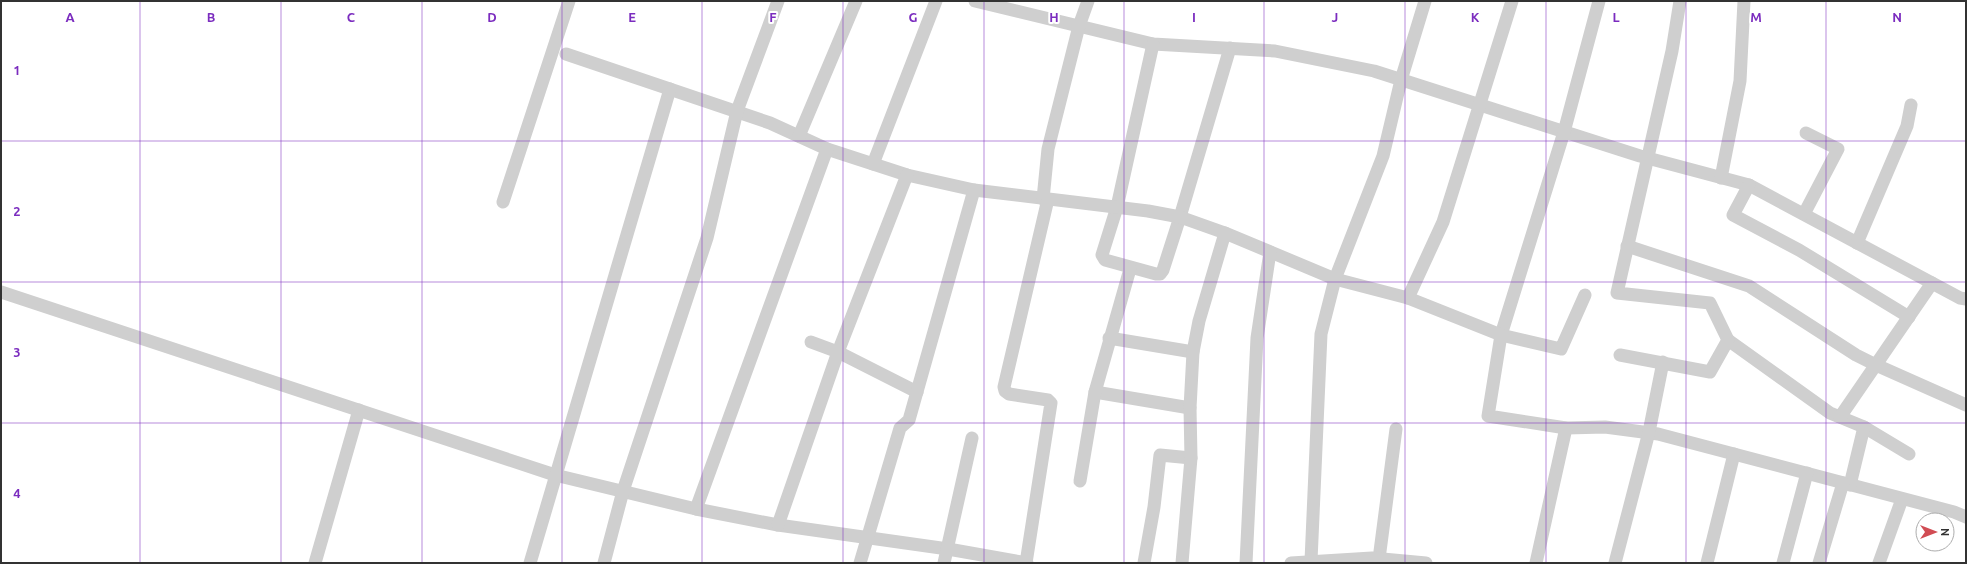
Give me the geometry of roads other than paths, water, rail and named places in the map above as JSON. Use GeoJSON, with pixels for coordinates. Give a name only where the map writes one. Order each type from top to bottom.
{"type":"FeatureCollection","features":[{"type":"Feature","properties":{"kind":"street"},"geometry":{"type":"LineString","coordinates":[[503,202],[569,1]]}},
{"type":"Feature","properties":{"kind":"street"},"geometry":{"type":"LineString","coordinates":[[604,563],[623,491],[707,238],[737,111],[778,1]]}},
{"type":"Feature","properties":{"kind":"street"},"geometry":{"type":"LineString","coordinates":[[799,136],[856,1]]}},
{"type":"Feature","properties":{"kind":"street"},"geometry":{"type":"LineString","coordinates":[[873,164],[936,1]]}},
{"type":"Feature","properties":{"kind":"street"},"geometry":{"type":"LineString","coordinates":[[975,1],[1014,6],[1079,26],[1153,44],[1275,51],[1374,71],[1647,158],[1750,185],[1960,298],[1966,299]]}},
{"type":"Feature","properties":{"kind":"street"},"geometry":{"type":"LineString","coordinates":[[1,292],[555,475],[696,509],[778,525],[948,549],[1027,563],[1051,403],[1048,400],[1009,394],[1005,391],[1004,386],[1046,199],[1048,149],[1079,26],[1088,1]]}},
{"type":"Feature","properties":{"kind":"street"},"geometry":{"type":"LineString","coordinates":[[1306,562],[1321,334],[1335,279],[1383,156],[1401,80],[1425,1]]}},
{"type":"Feature","properties":{"kind":"street"},"geometry":{"type":"LineString","coordinates":[[1408,298],[1442,222],[1512,1]]}},
{"type":"Feature","properties":{"kind":"street"},"geometry":{"type":"LineString","coordinates":[[1599,1],[1564,132],[1501,335],[1488,416],[1566,428],[1605,427],[1649,432],[1902,498],[1966,517]]}},
{"type":"Feature","properties":{"kind":"street"},"geometry":{"type":"LineString","coordinates":[[1680,1],[1672,51],[1617,293],[1710,303],[1728,340],[1830,413],[1864,427],[1909,454]]}},
{"type":"Feature","properties":{"kind":"street"},"geometry":{"type":"LineString","coordinates":[[1722,178],[1740,81],[1744,1]]}},
{"type":"Feature","properties":{"kind":"street"},"geometry":{"type":"LineString","coordinates":[[1153,44],[1117,207],[1102,258],[1130,269],[1156,274],[1160,274],[1180,217],[1230,48]]}},
{"type":"Feature","properties":{"kind":"street"},"geometry":{"type":"LineString","coordinates":[[566,54],[737,111],[770,123],[827,149],[907,174],[974,190],[1117,207],[1180,217],[1335,279],[1408,298],[1501,335],[1561,349],[1585,295]]}},
{"type":"Feature","properties":{"kind":"street"},"geometry":{"type":"LineString","coordinates":[[530,563],[670,89]]}},
{"type":"Feature","properties":{"kind":"street"},"geometry":{"type":"LineString","coordinates":[[1857,243],[1907,126],[1912,105]]}},
{"type":"Feature","properties":{"kind":"street"},"geometry":{"type":"LineString","coordinates":[[1804,214],[1838,149],[1806,133]]}},
{"type":"Feature","properties":{"kind":"street"},"geometry":{"type":"LineString","coordinates":[[696,509],[827,149]]}},
{"type":"Feature","properties":{"kind":"street"},"geometry":{"type":"LineString","coordinates":[[778,525],[838,352],[907,174]]}},
{"type":"Feature","properties":{"kind":"street"},"geometry":{"type":"LineString","coordinates":[[1750,185],[1733,215],[1798,250],[1909,317]]}},
{"type":"Feature","properties":{"kind":"street"},"geometry":{"type":"LineString","coordinates":[[860,563],[866,538],[900,428],[909,420],[974,190]]}},
{"type":"Feature","properties":{"kind":"street"},"geometry":{"type":"LineString","coordinates":[[1182,563],[1191,458],[1190,408],[1193,352],[1199,321],[1225,234]]}},
{"type":"Feature","properties":{"kind":"street"},"geometry":{"type":"LineString","coordinates":[[1627,246],[1749,286],[1856,355],[1966,405]]}},
{"type":"Feature","properties":{"kind":"street"},"geometry":{"type":"LineString","coordinates":[[1246,563],[1257,338],[1270,252]]}},
{"type":"Feature","properties":{"kind":"street"},"geometry":{"type":"LineString","coordinates":[[1080,481],[1095,392],[1130,269]]}},
{"type":"Feature","properties":{"kind":"street"},"geometry":{"type":"LineString","coordinates":[[1840,417],[1932,283]]}},
{"type":"Feature","properties":{"kind":"street"},"geometry":{"type":"LineString","coordinates":[[1110,338],[1193,352]]}},
{"type":"Feature","properties":{"kind":"street"},"geometry":{"type":"LineString","coordinates":[[1620,355],[1710,372],[1728,340]]}},
{"type":"Feature","properties":{"kind":"street"},"geometry":{"type":"LineString","coordinates":[[811,342],[838,352],[917,392]]}},
{"type":"Feature","properties":{"kind":"street"},"geometry":{"type":"LineString","coordinates":[[1616,563],[1649,432],[1663,362]]}},
{"type":"Feature","properties":{"kind":"street"},"geometry":{"type":"LineString","coordinates":[[1095,392],[1190,408]]}},
{"type":"Feature","properties":{"kind":"street"},"geometry":{"type":"LineString","coordinates":[[315,563],[359,410]]}},
{"type":"Feature","properties":{"kind":"street"},"geometry":{"type":"LineString","coordinates":[[1819,563],[1864,427]]}},
{"type":"Feature","properties":{"kind":"street"},"geometry":{"type":"LineString","coordinates":[[1536,563],[1566,428]]}},
{"type":"Feature","properties":{"kind":"street"},"geometry":{"type":"LineString","coordinates":[[1374,560],[1396,429]]}},
{"type":"Feature","properties":{"kind":"street"},"geometry":{"type":"LineString","coordinates":[[944,563],[972,438]]}},
{"type":"Feature","properties":{"kind":"street"},"geometry":{"type":"LineString","coordinates":[[1707,563],[1734,454]]}},
{"type":"Feature","properties":{"kind":"street"},"geometry":{"type":"LineString","coordinates":[[1144,563],[1154,507],[1160,455],[1191,458]]}},
{"type":"Feature","properties":{"kind":"street"},"geometry":{"type":"LineString","coordinates":[[1783,563],[1807,473]]}},
{"type":"Feature","properties":{"kind":"street"},"geometry":{"type":"LineString","coordinates":[[1879,563],[1902,498]]}},
{"type":"Feature","properties":{"kind":"street"},"geometry":{"type":"LineString","coordinates":[[1291,563],[1374,560],[1426,563]]}}]}
